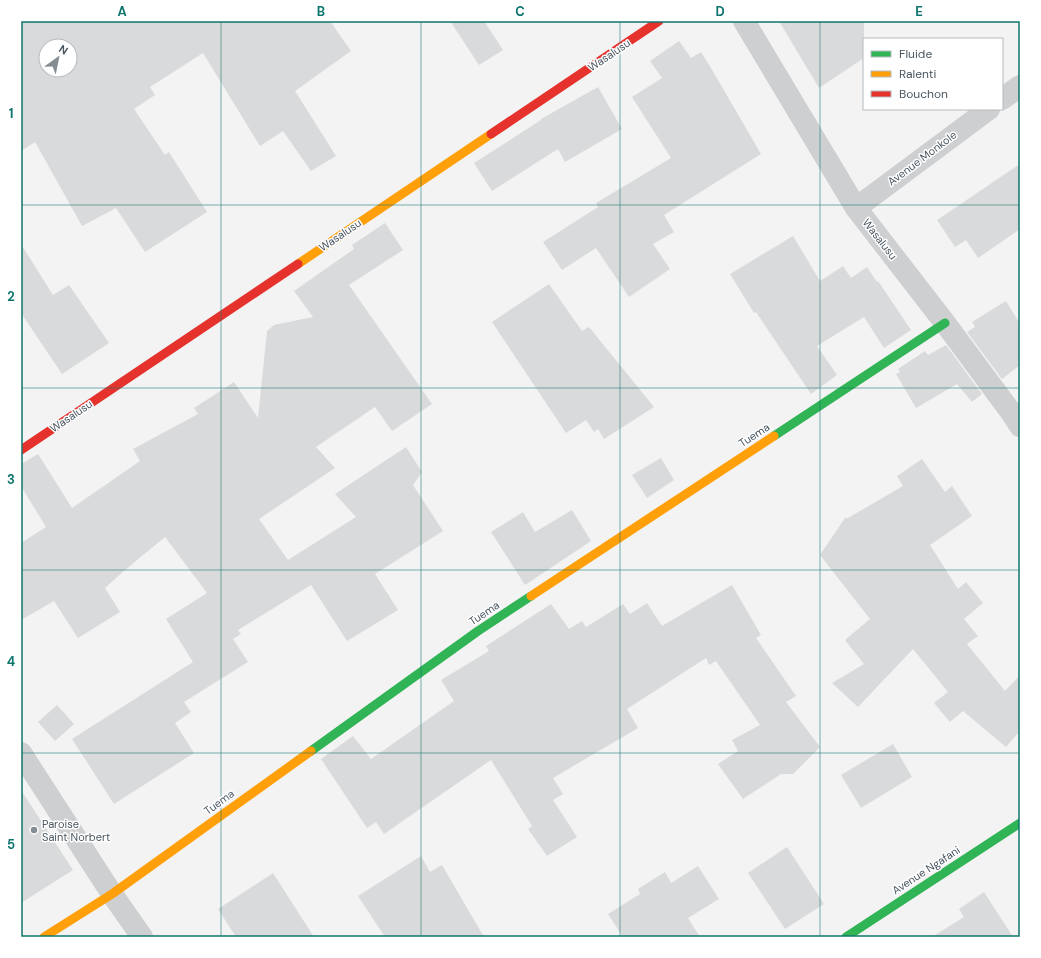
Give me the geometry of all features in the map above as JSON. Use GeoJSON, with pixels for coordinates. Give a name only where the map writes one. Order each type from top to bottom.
{"type":"FeatureCollection","features":[{"type":"Feature","properties":{"kind":"street","name":"Wasalusu"},"geometry":{"type":"LineString","coordinates":[[21,450],[659,21]]}},
{"type":"Feature","properties":{"kind":"street","name":"Wasalusu"},"geometry":{"type":"LineString","coordinates":[[744,21],[856,208],[1018,417]]}},
{"type":"Feature","properties":{"kind":"street"},"geometry":{"type":"LineString","coordinates":[[1003,98],[1020,86]]}},
{"type":"Feature","properties":{"kind":"street","name":"Avenue Monkole"},"geometry":{"type":"LineString","coordinates":[[856,208],[988,110]]}},
{"type":"Feature","properties":{"kind":"street","name":"Tuema"},"geometry":{"type":"LineString","coordinates":[[44,937],[112,894],[478,631],[945,323]]}},
{"type":"Feature","properties":{"kind":"street"},"geometry":{"type":"LineString","coordinates":[[21,753],[112,894],[142,937]]}},
{"type":"Feature","properties":{"kind":"street","name":"Avenue Ngafani"},"geometry":{"type":"LineString","coordinates":[[846,937],[1020,823]]}},
{"type":"Feature","properties":{"kind":"building"},"geometry":{"type":"Polygon","coordinates":[[[21,21],[330,21],[351,51],[295,91],[336,156],[311,171],[283,131],[260,146],[203,53],[150,87],[155,95],[134,109],[165,155],[169,152],[207,212],[145,252],[116,208],[82,226],[35,142],[21,151],[21,21]]]}},
{"type":"Feature","properties":{"kind":"building"},"geometry":{"type":"Polygon","coordinates":[[[450,21],[484,21],[503,50],[479,65],[450,21]]]}},
{"type":"Feature","properties":{"kind":"building"},"geometry":{"type":"Polygon","coordinates":[[[779,21],[864,21],[863,59],[819,88],[779,21]]]}},
{"type":"Feature","properties":{"kind":"building"},"geometry":{"type":"Polygon","coordinates":[[[679,41],[691,58],[701,52],[761,154],[664,215],[674,232],[653,244],[670,269],[629,297],[596,248],[562,270],[543,242],[598,207],[596,203],[671,158],[632,97],[662,78],[650,61],[679,41]]]}},
{"type":"Feature","properties":{"kind":"building"},"geometry":{"type":"Polygon","coordinates":[[[598,87],[622,129],[565,162],[558,149],[492,191],[474,163],[541,119],[598,87]]]}},
{"type":"Feature","properties":{"kind":"building"},"geometry":{"type":"Polygon","coordinates":[[[1020,164],[1020,229],[978,258],[966,240],[955,247],[937,220],[1020,164]]]}},
{"type":"Feature","properties":{"kind":"building"},"geometry":{"type":"Polygon","coordinates":[[[385,223],[403,250],[349,285],[432,404],[392,431],[375,407],[316,447],[335,468],[259,519],[288,560],[356,517],[335,494],[406,447],[422,472],[413,485],[443,531],[375,574],[398,610],[347,641],[311,585],[238,630],[241,634],[233,639],[248,662],[184,702],[191,712],[175,723],[194,753],[114,804],[72,739],[193,662],[166,619],[207,593],[165,537],[105,588],[120,612],[78,638],[54,601],[21,620],[21,543],[46,527],[21,486],[21,464],[38,454],[72,508],[140,461],[133,449],[198,414],[194,408],[234,382],[258,418],[267,331],[274,325],[313,317],[294,291],[354,249],[352,245],[385,223]]]}},
{"type":"Feature","properties":{"kind":"building"},"geometry":{"type":"Polygon","coordinates":[[[793,236],[820,281],[843,266],[851,278],[867,267],[911,330],[884,348],[864,317],[817,346],[837,375],[811,394],[756,312],[754,313],[730,274],[793,236]]]}},
{"type":"Feature","properties":{"kind":"building"},"geometry":{"type":"Polygon","coordinates":[[[21,244],[53,295],[69,285],[109,343],[62,374],[21,313],[21,244]]]}},
{"type":"Feature","properties":{"kind":"building"},"geometry":{"type":"Polygon","coordinates":[[[549,284],[582,331],[589,327],[654,407],[604,439],[598,429],[594,432],[586,420],[566,433],[492,322],[549,284]]]}},
{"type":"Feature","properties":{"kind":"building"},"geometry":{"type":"Polygon","coordinates":[[[1006,301],[1020,324],[1020,365],[1002,379],[967,332],[975,327],[972,322],[1006,301]]]}},
{"type":"Feature","properties":{"kind":"building"},"geometry":{"type":"Polygon","coordinates":[[[946,345],[982,394],[972,402],[957,384],[916,408],[896,374],[900,372],[898,369],[925,351],[928,355],[946,345]]]}},
{"type":"Feature","properties":{"kind":"building"},"geometry":{"type":"Polygon","coordinates":[[[661,458],[674,480],[647,498],[632,475],[661,458]]]}},
{"type":"Feature","properties":{"kind":"building"},"geometry":{"type":"Polygon","coordinates":[[[922,459],[945,492],[952,486],[972,516],[930,545],[958,589],[966,582],[983,603],[964,619],[978,636],[967,644],[1005,691],[1020,675],[1020,731],[1006,747],[963,711],[950,722],[934,703],[948,692],[913,649],[858,707],[832,683],[864,664],[845,640],[870,619],[820,555],[845,518],[848,518],[903,486],[897,476],[922,459]]]}},
{"type":"Feature","properties":{"kind":"building"},"geometry":{"type":"Polygon","coordinates":[[[572,510],[591,541],[525,585],[491,532],[523,512],[535,532],[572,510]]]}},
{"type":"Feature","properties":{"kind":"building"},"geometry":{"type":"Polygon","coordinates":[[[732,585],[761,635],[756,638],[796,696],[786,702],[820,747],[793,774],[781,774],[743,799],[718,764],[738,751],[732,740],[760,725],[716,661],[709,665],[706,658],[627,709],[638,728],[553,778],[563,794],[553,800],[577,837],[547,856],[528,829],[532,826],[491,760],[384,834],[376,822],[367,828],[321,759],[353,736],[371,759],[454,701],[441,680],[489,651],[486,646],[551,604],[569,629],[582,621],[586,627],[623,604],[630,614],[647,603],[662,626],[732,585]]]}},
{"type":"Feature","properties":{"kind":"building"},"geometry":{"type":"Polygon","coordinates":[[[57,705],[74,724],[55,741],[38,722],[57,705]]]}},
{"type":"Feature","properties":{"kind":"building"},"geometry":{"type":"Polygon","coordinates":[[[893,744],[912,777],[861,808],[841,775],[893,744]]]}},
{"type":"Feature","properties":{"kind":"building","name":"Paroise Saint Norbert"},"geometry":{"type":"Polygon","coordinates":[[[21,790],[73,870],[21,903],[21,790]]]}},
{"type":"Feature","properties":{"kind":"building"},"geometry":{"type":"Polygon","coordinates":[[[787,847],[824,904],[785,929],[748,873],[787,847]]]}},
{"type":"Feature","properties":{"kind":"building"},"geometry":{"type":"Polygon","coordinates":[[[421,856],[430,872],[442,865],[484,937],[385,937],[358,896],[421,856]]]}},
{"type":"Feature","properties":{"kind":"building"},"geometry":{"type":"Polygon","coordinates":[[[698,866],[719,899],[688,918],[700,937],[623,937],[608,914],[640,894],[638,889],[665,872],[671,883],[698,866]]]}},
{"type":"Feature","properties":{"kind":"building"},"geometry":{"type":"Polygon","coordinates":[[[273,873],[314,937],[236,937],[218,909],[273,873]]]}},
{"type":"Feature","properties":{"kind":"building"},"geometry":{"type":"Polygon","coordinates":[[[984,892],[1013,937],[932,937],[964,917],[959,909],[984,892]]]}},
{"type":"Feature","properties":{"kind":"traffic: fast"},"geometry":{"type":"LineString","coordinates":[[774,436],[945,323]]}},
{"type":"Feature","properties":{"kind":"traffic: fast"},"geometry":{"type":"LineString","coordinates":[[311,751],[478,631],[531,596]]}},
{"type":"Feature","properties":{"kind":"traffic: fast"},"geometry":{"type":"LineString","coordinates":[[846,937],[1020,823]]}},
{"type":"Feature","properties":{"kind":"traffic: slow"},"geometry":{"type":"LineString","coordinates":[[298,264],[491,134]]}},
{"type":"Feature","properties":{"kind":"traffic: slow"},"geometry":{"type":"LineString","coordinates":[[531,596],[774,436]]}},
{"type":"Feature","properties":{"kind":"traffic: slow"},"geometry":{"type":"LineString","coordinates":[[44,937],[112,894],[311,751]]}},
{"type":"Feature","properties":{"kind":"traffic: jam"},"geometry":{"type":"LineString","coordinates":[[491,134],[659,21]]}},
{"type":"Feature","properties":{"kind":"traffic: jam"},"geometry":{"type":"LineString","coordinates":[[21,450],[298,264]]}},
{"type":"Feature","properties":{"kind":"place","name":"Paroise Saint Norbert"},"geometry":{"type":"Point","coordinates":[34,830]}}]}
